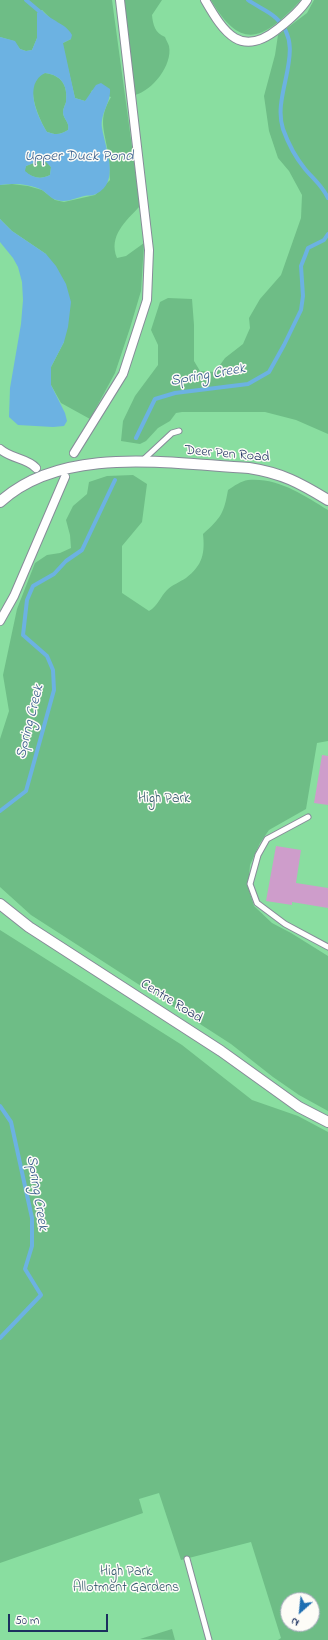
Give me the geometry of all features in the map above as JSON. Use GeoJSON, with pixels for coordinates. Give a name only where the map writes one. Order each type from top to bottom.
{"type":"FeatureCollection","features":[{"type":"Feature","properties":{"kind":"street"},"geometry":{"type":"LineString","coordinates":[[74,453],[123,374],[147,300],[149,250],[120,0]]}},
{"type":"Feature","properties":{"kind":"street"},"geometry":{"type":"LineString","coordinates":[[205,0],[224,29],[235,39],[253,42],[268,37],[276,31],[307,0]]}},
{"type":"Feature","properties":{"kind":"street"},"geometry":{"type":"LineString","coordinates":[[0,449],[17,460],[30,462],[36,468]]}},
{"type":"Feature","properties":{"kind":"street","name":"Deer Pen Road"},"geometry":{"type":"LineString","coordinates":[[0,502],[24,486],[44,476],[80,464],[106,461],[249,468],[269,471],[299,483],[328,500]]}},
{"type":"Feature","properties":{"kind":"street"},"geometry":{"type":"LineString","coordinates":[[0,621],[14,596],[65,477]]}},
{"type":"Feature","properties":{"kind":"street","name":"Centre Road"},"geometry":{"type":"LineString","coordinates":[[0,904],[29,927],[221,1050],[298,1107],[328,1122]]}},
{"type":"Feature","properties":{"kind":"lane","name":"Deer Pen Road"},"geometry":{"type":"LineString","coordinates":[[141,462],[172,433],[179,432]]}},
{"type":"Feature","properties":{"kind":"lane"},"geometry":{"type":"LineString","coordinates":[[308,817],[267,839],[258,855],[250,884],[257,903],[285,924],[328,947]]}},
{"type":"Feature","properties":{"kind":"lane"},"geometry":{"type":"LineString","coordinates":[[186,1559],[209,1640]]}},
{"type":"Feature","properties":{"kind":"green space","name":"High Park"},"geometry":{"type":"Polygon","coordinates":[[[0,0],[328,0],[328,1640],[0,1640],[0,0]]]}},
{"type":"Feature","properties":{"kind":"green space"},"geometry":{"type":"Polygon","coordinates":[[[0,0],[112,0],[140,206],[120,229],[115,243],[117,258],[126,256],[144,243],[141,291],[130,328],[115,373],[90,419],[61,403],[51,385],[51,367],[64,342],[46,254],[12,231],[0,219],[0,185],[12,184],[28,186],[42,190],[55,200],[64,202],[95,195],[110,180],[109,155],[103,118],[104,112],[111,97],[92,90],[89,98],[85,101],[75,98],[63,47],[63,43],[71,39],[42,10],[37,13],[37,38],[32,50],[26,51],[20,49],[14,41],[0,37],[0,0]]]}},
{"type":"Feature","properties":{"kind":"green space"},"geometry":{"type":"Polygon","coordinates":[[[123,0],[162,0],[152,15],[152,19],[155,28],[165,37],[169,46],[168,61],[160,76],[142,93],[135,95],[123,0]]]}},
{"type":"Feature","properties":{"kind":"green space"},"geometry":{"type":"Polygon","coordinates":[[[211,0],[301,0],[276,24],[264,31],[254,34],[243,34],[233,28],[222,17],[211,0]]]}},
{"type":"Feature","properties":{"kind":"green space"},"geometry":{"type":"Polygon","coordinates":[[[314,0],[328,0],[328,434],[296,420],[265,412],[182,412],[176,413],[170,421],[158,428],[146,441],[140,444],[121,441],[123,421],[135,396],[158,365],[158,345],[151,330],[160,302],[168,298],[192,299],[194,361],[200,371],[215,372],[225,358],[243,344],[250,328],[249,318],[260,299],[281,275],[301,218],[302,195],[289,171],[278,158],[269,131],[264,96],[275,55],[278,35],[307,13],[314,0]]]}},
{"type":"Feature","properties":{"kind":"green space"},"geometry":{"type":"Polygon","coordinates":[[[45,73],[56,76],[65,86],[66,102],[63,112],[68,125],[68,130],[60,134],[47,132],[41,121],[33,97],[34,83],[39,76],[45,73]]]}},
{"type":"Feature","properties":{"kind":"green space"},"geometry":{"type":"Polygon","coordinates":[[[39,161],[47,162],[51,167],[50,175],[37,178],[24,171],[26,166],[39,161]]]}},
{"type":"Feature","properties":{"kind":"green space"},"geometry":{"type":"Polygon","coordinates":[[[133,475],[147,484],[142,522],[122,546],[122,593],[149,611],[155,607],[167,590],[186,578],[196,568],[202,558],[204,547],[203,534],[221,515],[228,490],[243,481],[259,480],[280,484],[300,493],[328,510],[328,741],[317,743],[306,809],[269,830],[260,843],[250,865],[248,887],[254,906],[272,923],[328,956],[328,1111],[299,1095],[231,1044],[31,915],[0,887],[0,739],[9,711],[3,675],[17,609],[35,563],[47,555],[60,553],[71,548],[70,535],[66,520],[73,506],[87,494],[89,482],[107,476],[133,475]]]}},
{"type":"Feature","properties":{"kind":"green space"},"geometry":{"type":"Polygon","coordinates":[[[0,930],[182,1045],[252,1100],[298,1116],[328,1132],[328,1640],[278,1640],[281,1638],[251,1542],[181,1560],[159,1493],[139,1499],[143,1513],[0,1563],[0,930]]]}},
{"type":"Feature","properties":{"kind":"green space"},"geometry":{"type":"Polygon","coordinates":[[[172,1629],[175,1640],[140,1639],[172,1629]]]}},
{"type":"Feature","properties":{"kind":"water","name":"Upper Duck Pond"},"geometry":{"type":"Polygon","coordinates":[[[42,10],[49,17],[66,28],[72,35],[71,39],[63,43],[75,98],[85,101],[96,85],[101,83],[110,89],[102,128],[110,164],[110,173],[104,189],[95,195],[84,196],[68,201],[61,201],[32,186],[16,184],[0,185],[0,37],[15,41],[20,49],[26,51],[32,50],[37,38],[37,13],[42,10]],[[45,73],[38,78],[35,85],[33,92],[34,101],[39,118],[47,132],[60,134],[68,130],[68,125],[63,112],[66,102],[65,86],[56,76],[45,73]],[[39,161],[26,166],[25,171],[37,178],[50,175],[51,167],[46,162],[39,161]]]}},
{"type":"Feature","properties":{"kind":"water"},"geometry":{"type":"Polygon","coordinates":[[[0,219],[12,231],[46,254],[56,266],[66,284],[71,302],[68,327],[64,342],[51,367],[51,385],[65,413],[67,421],[64,426],[53,427],[18,425],[9,417],[10,388],[21,324],[23,300],[22,282],[18,267],[13,258],[0,242],[0,219]]]}},
{"type":"Feature","properties":{"kind":"building"},"geometry":{"type":"Polygon","coordinates":[[[322,755],[328,756],[328,805],[314,803],[322,755]]]}},
{"type":"Feature","properties":{"kind":"building"},"geometry":{"type":"Polygon","coordinates":[[[276,846],[301,850],[296,883],[328,888],[328,908],[292,902],[292,905],[266,901],[276,846]]]}},
{"type":"Feature","properties":{"kind":"waterway"},"geometry":{"type":"LineString","coordinates":[[26,0],[39,11]]}},
{"type":"Feature","properties":{"kind":"waterway","name":"Spring Creek"},"geometry":{"type":"LineString","coordinates":[[248,0],[273,15],[285,30],[289,43],[290,57],[281,101],[283,129],[298,160],[328,198]]}},
{"type":"Feature","properties":{"kind":"waterway","name":"Spring Creek"},"geometry":{"type":"LineString","coordinates":[[136,438],[155,399],[175,393],[248,384],[269,372],[301,310],[303,296],[301,266],[308,248],[324,240],[328,234]]}},
{"type":"Feature","properties":{"kind":"waterway","name":"Spring Creek"},"geometry":{"type":"LineString","coordinates":[[0,811],[26,791],[54,690],[53,670],[47,656],[23,635],[27,600],[33,586],[54,574],[66,561],[82,550],[115,480]]}},
{"type":"Feature","properties":{"kind":"waterway","name":"Spring Creek"},"geometry":{"type":"LineString","coordinates":[[0,1106],[11,1122],[32,1218],[32,1246],[25,1269],[41,1295],[0,1338]]}},
{"type":"Feature","properties":{"kind":"park label","name":"High Park Allotment Gardens"},"geometry":{"type":"Point","coordinates":[126,1582]}}]}
